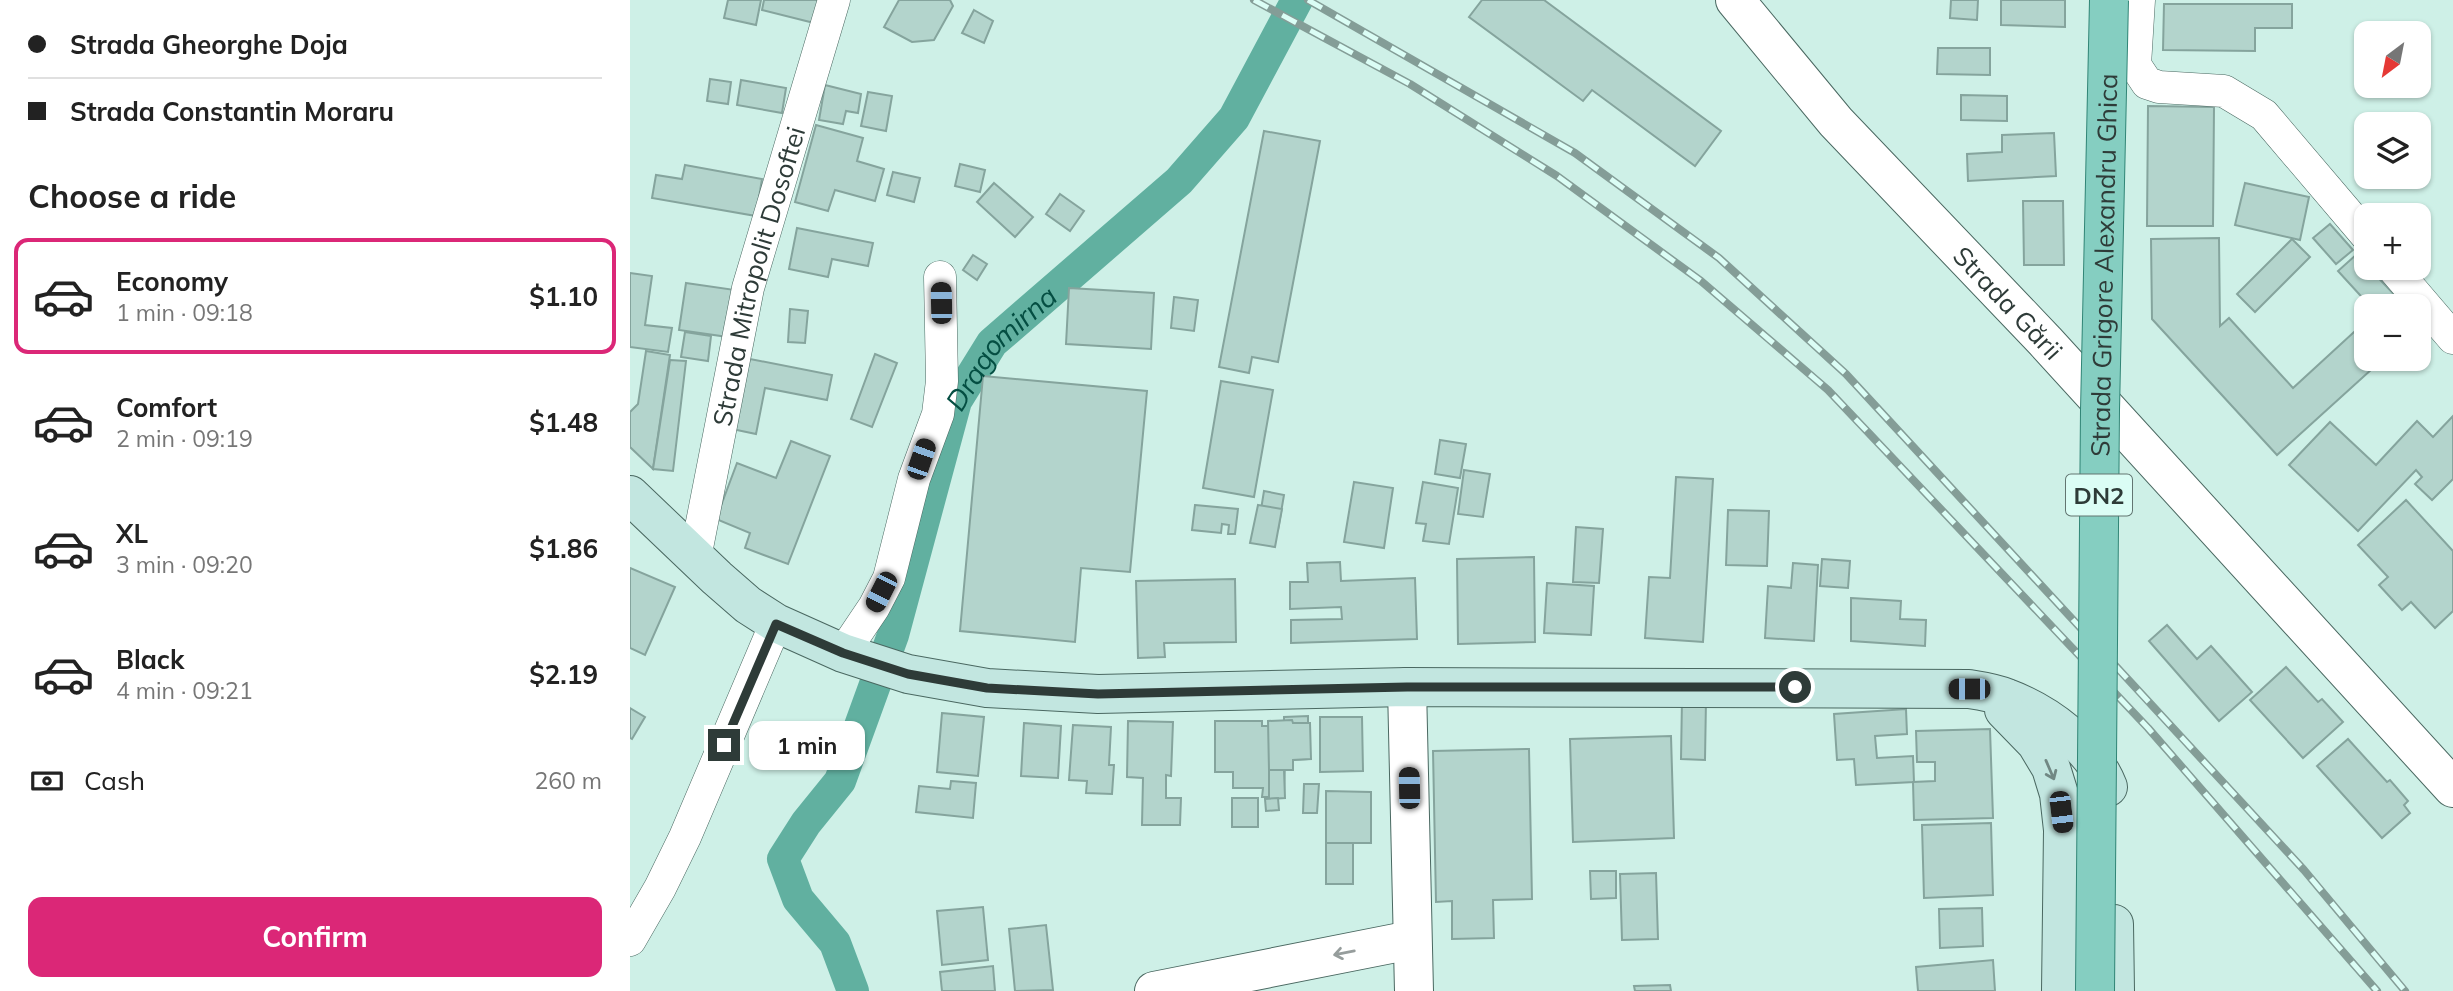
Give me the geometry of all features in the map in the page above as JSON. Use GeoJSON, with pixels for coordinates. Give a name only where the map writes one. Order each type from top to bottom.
{"type":"FeatureCollection","features":[{"type":"Feature","properties":{"kind":"main road","name":"Strada Grigore Alexandru Ghica"},"geometry":{"type":"LineString","coordinates":[[2095,991],[2100,410],[2109,0]]}},
{"type":"Feature","properties":{"kind":"main road"},"geometry":{"type":"LineString","coordinates":[[630,495],[748,605],[776,624],[852,656],[908,674],[987,688],[1098,694],[1407,687],[1969,689],[2006,697],[2028,708],[2076,741],[2102,772],[2113,815],[2115,991]]}},
{"type":"Feature","properties":{"kind":"main road"},"geometry":{"type":"LineString","coordinates":[[1969,689],[1995,702],[2021,725],[2051,768],[2059,794],[2063,830],[2061,991]]}},
{"type":"Feature","properties":{"kind":"street","name":"Strada Mitropolit Dosoftei"},"geometry":{"type":"LineString","coordinates":[[695,558],[748,288],[834,0]]}},
{"type":"Feature","properties":{"kind":"street","name":"Strada Gării"},"geometry":{"type":"LineString","coordinates":[[1735,0],[1836,121],[2045,341],[2453,788]]}},
{"type":"Feature","properties":{"kind":"street"},"geometry":{"type":"LineString","coordinates":[[2139,0],[2135,65],[2147,83],[2159,87],[2224,91],[2264,115],[2354,221]]}},
{"type":"Feature","properties":{"kind":"street"},"geometry":{"type":"LineString","coordinates":[[852,656],[889,578],[914,479],[938,414],[942,382],[940,276]]}},
{"type":"Feature","properties":{"kind":"street"},"geometry":{"type":"LineString","coordinates":[[2403,280],[2453,338]]}},
{"type":"Feature","properties":{"kind":"street"},"geometry":{"type":"LineString","coordinates":[[630,940],[685,837],[776,624]]}},
{"type":"Feature","properties":{"kind":"street"},"geometry":{"type":"LineString","coordinates":[[1407,687],[1414,991]]}},
{"type":"Feature","properties":{"kind":"street"},"geometry":{"type":"LineString","coordinates":[[1154,991],[1411,940]]}},
{"type":"Feature","properties":{"kind":"building"},"geometry":{"type":"Polygon","coordinates":[[[728,0],[761,0],[756,25],[724,18],[728,0]]]}},
{"type":"Feature","properties":{"kind":"building"},"geometry":{"type":"Polygon","coordinates":[[[764,0],[819,0],[814,23],[762,10],[764,0]]]}},
{"type":"Feature","properties":{"kind":"building"},"geometry":{"type":"Polygon","coordinates":[[[899,0],[950,0],[953,6],[934,40],[912,42],[884,27],[899,0]]]}},
{"type":"Feature","properties":{"kind":"building"},"geometry":{"type":"Polygon","coordinates":[[[1482,0],[1544,0],[1721,131],[1695,166],[1592,90],[1583,101],[1469,17],[1482,0]]]}},
{"type":"Feature","properties":{"kind":"building"},"geometry":{"type":"Polygon","coordinates":[[[1951,0],[1978,0],[1977,20],[1950,18],[1951,0]]]}},
{"type":"Feature","properties":{"kind":"building"},"geometry":{"type":"Polygon","coordinates":[[[2001,0],[2065,0],[2065,27],[2001,25],[2001,0]]]}},
{"type":"Feature","properties":{"kind":"building"},"geometry":{"type":"Polygon","coordinates":[[[2164,4],[2292,4],[2292,28],[2255,28],[2255,51],[2163,50],[2164,4]]]}},
{"type":"Feature","properties":{"kind":"building"},"geometry":{"type":"Polygon","coordinates":[[[974,10],[993,21],[984,43],[962,33],[974,10]]]}},
{"type":"Feature","properties":{"kind":"building"},"geometry":{"type":"Polygon","coordinates":[[[1938,48],[1990,48],[1990,75],[1937,74],[1938,48]]]}},
{"type":"Feature","properties":{"kind":"building"},"geometry":{"type":"Polygon","coordinates":[[[710,79],[731,82],[728,104],[707,101],[710,79]]]}},
{"type":"Feature","properties":{"kind":"building"},"geometry":{"type":"Polygon","coordinates":[[[741,80],[786,88],[782,113],[737,105],[741,80]]]}},
{"type":"Feature","properties":{"kind":"building"},"geometry":{"type":"Polygon","coordinates":[[[825,85],[861,94],[858,113],[846,111],[843,124],[819,120],[825,85]]]}},
{"type":"Feature","properties":{"kind":"building"},"geometry":{"type":"Polygon","coordinates":[[[868,92],[892,96],[886,131],[861,126],[868,92]]]}},
{"type":"Feature","properties":{"kind":"building"},"geometry":{"type":"Polygon","coordinates":[[[1961,95],[2007,96],[2007,121],[1961,120],[1961,95]]]}},
{"type":"Feature","properties":{"kind":"building"},"geometry":{"type":"Polygon","coordinates":[[[2148,106],[2214,107],[2213,226],[2147,226],[2148,106]]]}},
{"type":"Feature","properties":{"kind":"building"},"geometry":{"type":"Polygon","coordinates":[[[816,125],[863,138],[857,161],[884,169],[875,201],[835,190],[828,211],[795,202],[816,125]]]}},
{"type":"Feature","properties":{"kind":"building"},"geometry":{"type":"Polygon","coordinates":[[[1264,131],[1320,141],[1278,362],[1252,357],[1249,373],[1219,367],[1264,131]]]}},
{"type":"Feature","properties":{"kind":"building"},"geometry":{"type":"Polygon","coordinates":[[[2054,133],[2056,176],[1968,181],[1967,154],[2002,152],[2002,135],[2054,133]]]}},
{"type":"Feature","properties":{"kind":"building"},"geometry":{"type":"Polygon","coordinates":[[[960,164],[985,170],[980,192],[955,186],[960,164]]]}},
{"type":"Feature","properties":{"kind":"building"},"geometry":{"type":"Polygon","coordinates":[[[685,165],[762,179],[756,216],[652,198],[656,175],[682,179],[685,165]]]}},
{"type":"Feature","properties":{"kind":"building"},"geometry":{"type":"Polygon","coordinates":[[[893,172],[920,178],[914,202],[887,195],[893,172]]]}},
{"type":"Feature","properties":{"kind":"building"},"geometry":{"type":"Polygon","coordinates":[[[994,183],[1033,217],[1015,237],[977,202],[994,183]]]}},
{"type":"Feature","properties":{"kind":"building"},"geometry":{"type":"Polygon","coordinates":[[[2245,183],[2309,197],[2300,240],[2235,225],[2245,183]]]}},
{"type":"Feature","properties":{"kind":"building"},"geometry":{"type":"Polygon","coordinates":[[[1060,194],[1084,211],[1070,231],[1046,214],[1060,194]]]}},
{"type":"Feature","properties":{"kind":"building"},"geometry":{"type":"Polygon","coordinates":[[[2023,201],[2063,201],[2064,265],[2024,265],[2023,201]]]}},
{"type":"Feature","properties":{"kind":"building"},"geometry":{"type":"Polygon","coordinates":[[[2330,224],[2353,250],[2336,264],[2313,238],[2330,224]]]}},
{"type":"Feature","properties":{"kind":"building"},"geometry":{"type":"Polygon","coordinates":[[[797,228],[873,243],[868,266],[832,259],[828,277],[789,269],[797,228]]]}},
{"type":"Feature","properties":{"kind":"building"},"geometry":{"type":"Polygon","coordinates":[[[2219,238],[2220,326],[2229,318],[2293,388],[2354,332],[2354,371],[2370,371],[2277,455],[2152,319],[2151,239],[2219,238]]]}},
{"type":"Feature","properties":{"kind":"building"},"geometry":{"type":"Polygon","coordinates":[[[2292,239],[2310,257],[2255,312],[2237,294],[2292,239]]]}},
{"type":"Feature","properties":{"kind":"building"},"geometry":{"type":"Polygon","coordinates":[[[973,255],[987,264],[977,280],[963,270],[973,255]]]}},
{"type":"Feature","properties":{"kind":"building"},"geometry":{"type":"Polygon","coordinates":[[[2354,257],[2354,280],[2380,280],[2394,294],[2359,294],[2338,271],[2354,257]]]}},
{"type":"Feature","properties":{"kind":"building"},"geometry":{"type":"Polygon","coordinates":[[[630,273],[652,276],[645,325],[672,328],[668,352],[630,347],[630,273]]]}},
{"type":"Feature","properties":{"kind":"building"},"geometry":{"type":"Polygon","coordinates":[[[686,283],[735,290],[728,337],[679,330],[686,283]]]}},
{"type":"Feature","properties":{"kind":"building"},"geometry":{"type":"Polygon","coordinates":[[[1069,288],[1154,293],[1151,349],[1066,344],[1069,288]]]}},
{"type":"Feature","properties":{"kind":"building"},"geometry":{"type":"Polygon","coordinates":[[[1174,297],[1198,300],[1194,331],[1171,328],[1174,297]]]}},
{"type":"Feature","properties":{"kind":"building"},"geometry":{"type":"Polygon","coordinates":[[[790,309],[808,311],[805,343],[788,342],[790,309]]]}},
{"type":"Feature","properties":{"kind":"building"},"geometry":{"type":"Polygon","coordinates":[[[685,332],[711,336],[708,361],[681,357],[685,332]]]}},
{"type":"Feature","properties":{"kind":"building"},"geometry":{"type":"Polygon","coordinates":[[[646,351],[670,355],[653,469],[630,447],[630,412],[638,404],[646,351]]]}},
{"type":"Feature","properties":{"kind":"building"},"geometry":{"type":"Polygon","coordinates":[[[875,354],[897,363],[872,427],[851,419],[875,354]]]}},
{"type":"Feature","properties":{"kind":"building"},"geometry":{"type":"Polygon","coordinates":[[[745,358],[832,375],[827,400],[765,388],[756,434],[732,429],[745,358]]]}},
{"type":"Feature","properties":{"kind":"building"},"geometry":{"type":"Polygon","coordinates":[[[670,360],[686,361],[673,471],[653,469],[670,360]]]}},
{"type":"Feature","properties":{"kind":"building"},"geometry":{"type":"Polygon","coordinates":[[[983,376],[1147,391],[1130,572],[1081,568],[1075,642],[960,631],[983,376]]]}},
{"type":"Feature","properties":{"kind":"building"},"geometry":{"type":"Polygon","coordinates":[[[1221,381],[1273,390],[1254,497],[1203,488],[1221,381]]]}},
{"type":"Feature","properties":{"kind":"building"},"geometry":{"type":"Polygon","coordinates":[[[2453,416],[2453,479],[2432,500],[2415,484],[2422,477],[2416,470],[2358,531],[2289,465],[2330,422],[2376,465],[2417,421],[2433,437],[2453,416]]]}},
{"type":"Feature","properties":{"kind":"building"},"geometry":{"type":"Polygon","coordinates":[[[1440,440],[1466,444],[1460,478],[1435,474],[1440,440]]]}},
{"type":"Feature","properties":{"kind":"building"},"geometry":{"type":"Polygon","coordinates":[[[791,441],[830,456],[788,564],[745,548],[750,533],[716,519],[737,463],[776,478],[791,441]]]}},
{"type":"Feature","properties":{"kind":"building"},"geometry":{"type":"Polygon","coordinates":[[[1464,470],[1490,474],[1483,517],[1458,514],[1464,470]]]}},
{"type":"Feature","properties":{"kind":"building"},"geometry":{"type":"Polygon","coordinates":[[[1676,477],[1713,479],[1703,642],[1645,638],[1649,577],[1670,578],[1676,477]]]}},
{"type":"Feature","properties":{"kind":"building"},"geometry":{"type":"Polygon","coordinates":[[[1354,482],[1393,488],[1384,548],[1344,542],[1354,482]]]}},
{"type":"Feature","properties":{"kind":"building"},"geometry":{"type":"Polygon","coordinates":[[[1423,482],[1458,488],[1449,544],[1423,541],[1426,524],[1416,523],[1423,482]]]}},
{"type":"Feature","properties":{"kind":"building"},"geometry":{"type":"Polygon","coordinates":[[[1264,491],[1284,495],[1278,530],[1258,528],[1264,491]]]}},
{"type":"Feature","properties":{"kind":"building"},"geometry":{"type":"Polygon","coordinates":[[[2406,500],[2453,551],[2453,611],[2435,628],[2411,602],[2402,610],[2379,585],[2388,577],[2358,545],[2406,500]]]}},
{"type":"Feature","properties":{"kind":"building"},"geometry":{"type":"Polygon","coordinates":[[[1195,505],[1238,509],[1235,534],[1228,534],[1229,525],[1222,524],[1221,533],[1192,530],[1195,505]]]}},
{"type":"Feature","properties":{"kind":"building"},"geometry":{"type":"Polygon","coordinates":[[[1258,505],[1282,509],[1275,547],[1250,543],[1258,505]]]}},
{"type":"Feature","properties":{"kind":"building"},"geometry":{"type":"Polygon","coordinates":[[[1728,510],[1769,511],[1767,566],[1726,565],[1728,510]]]}},
{"type":"Feature","properties":{"kind":"building"},"geometry":{"type":"Polygon","coordinates":[[[1576,527],[1603,529],[1599,583],[1573,582],[1576,527]]]}},
{"type":"Feature","properties":{"kind":"building"},"geometry":{"type":"Polygon","coordinates":[[[1534,557],[1535,642],[1458,644],[1457,559],[1534,557]]]}},
{"type":"Feature","properties":{"kind":"building"},"geometry":{"type":"Polygon","coordinates":[[[1822,559],[1850,561],[1848,588],[1820,586],[1822,559]]]}},
{"type":"Feature","properties":{"kind":"building"},"geometry":{"type":"Polygon","coordinates":[[[1340,562],[1341,581],[1415,578],[1417,639],[1291,643],[1291,620],[1342,619],[1341,607],[1290,609],[1290,582],[1308,582],[1307,563],[1340,562]]]}},
{"type":"Feature","properties":{"kind":"building"},"geometry":{"type":"Polygon","coordinates":[[[1793,563],[1818,565],[1814,641],[1765,638],[1768,586],[1791,588],[1793,563]]]}},
{"type":"Feature","properties":{"kind":"building"},"geometry":{"type":"Polygon","coordinates":[[[630,568],[675,587],[645,655],[630,648],[630,568]]]}},
{"type":"Feature","properties":{"kind":"building"},"geometry":{"type":"Polygon","coordinates":[[[1235,579],[1236,642],[1164,643],[1165,657],[1138,658],[1136,581],[1235,579]]]}},
{"type":"Feature","properties":{"kind":"building"},"geometry":{"type":"Polygon","coordinates":[[[1547,583],[1594,586],[1591,635],[1544,633],[1547,583]]]}},
{"type":"Feature","properties":{"kind":"building"},"geometry":{"type":"Polygon","coordinates":[[[1851,598],[1901,601],[1900,619],[1926,620],[1925,646],[1851,641],[1851,598]]]}},
{"type":"Feature","properties":{"kind":"building"},"geometry":{"type":"Polygon","coordinates":[[[2167,625],[2197,659],[2211,646],[2252,692],[2219,721],[2149,641],[2167,625]]]}},
{"type":"Feature","properties":{"kind":"building"},"geometry":{"type":"Polygon","coordinates":[[[2286,667],[2318,702],[2322,699],[2343,722],[2303,758],[2250,700],[2286,667]]]}},
{"type":"Feature","properties":{"kind":"building"},"geometry":{"type":"Polygon","coordinates":[[[1682,699],[1706,700],[1705,760],[1681,759],[1682,699]]]}},
{"type":"Feature","properties":{"kind":"building"},"geometry":{"type":"Polygon","coordinates":[[[630,708],[645,717],[632,739],[630,738],[630,708]]]}},
{"type":"Feature","properties":{"kind":"building"},"geometry":{"type":"Polygon","coordinates":[[[1906,709],[1907,734],[1875,736],[1877,758],[1913,756],[1914,782],[1856,785],[1854,759],[1837,760],[1834,714],[1906,709]]]}},
{"type":"Feature","properties":{"kind":"building"},"geometry":{"type":"Polygon","coordinates":[[[942,713],[984,717],[978,776],[937,772],[942,713]]]}},
{"type":"Feature","properties":{"kind":"building"},"geometry":{"type":"Polygon","coordinates":[[[1308,716],[1308,759],[1285,760],[1284,797],[1262,797],[1263,788],[1233,788],[1233,772],[1215,772],[1215,721],[1262,721],[1262,726],[1284,726],[1284,717],[1308,716]]]}},
{"type":"Feature","properties":{"kind":"building"},"geometry":{"type":"Polygon","coordinates":[[[1320,717],[1362,717],[1363,771],[1320,772],[1320,717]]]}},
{"type":"Feature","properties":{"kind":"building"},"geometry":{"type":"Polygon","coordinates":[[[1292,720],[1293,723],[1310,723],[1311,759],[1293,760],[1293,770],[1269,770],[1268,721],[1292,720]]]}},
{"type":"Feature","properties":{"kind":"building"},"geometry":{"type":"Polygon","coordinates":[[[1128,721],[1173,722],[1171,776],[1166,775],[1166,798],[1181,798],[1180,825],[1142,825],[1143,778],[1127,777],[1128,721]]]}},
{"type":"Feature","properties":{"kind":"building"},"geometry":{"type":"Polygon","coordinates":[[[1024,723],[1061,726],[1058,778],[1021,776],[1024,723]]]}},
{"type":"Feature","properties":{"kind":"building"},"geometry":{"type":"Polygon","coordinates":[[[1073,725],[1111,727],[1109,765],[1114,765],[1112,794],[1086,793],[1087,781],[1069,780],[1073,725]]]}},
{"type":"Feature","properties":{"kind":"building"},"geometry":{"type":"Polygon","coordinates":[[[1990,729],[1993,818],[1914,820],[1913,782],[1935,781],[1935,762],[1917,762],[1916,731],[1990,729]]]}},
{"type":"Feature","properties":{"kind":"building"},"geometry":{"type":"Polygon","coordinates":[[[1671,736],[1674,838],[1573,842],[1570,739],[1671,736]]]}},
{"type":"Feature","properties":{"kind":"building"},"geometry":{"type":"Polygon","coordinates":[[[2348,739],[2408,801],[2404,805],[2410,813],[2382,838],[2317,766],[2348,739]]]}},
{"type":"Feature","properties":{"kind":"building"},"geometry":{"type":"Polygon","coordinates":[[[1529,749],[1532,899],[1493,900],[1494,938],[1452,939],[1452,901],[1436,902],[1433,751],[1529,749]]]}},
{"type":"Feature","properties":{"kind":"building"},"geometry":{"type":"Polygon","coordinates":[[[1269,770],[1284,770],[1285,798],[1269,799],[1269,770]]]}},
{"type":"Feature","properties":{"kind":"building"},"geometry":{"type":"Polygon","coordinates":[[[951,781],[976,783],[973,818],[916,812],[919,786],[950,789],[951,781]]]}},
{"type":"Feature","properties":{"kind":"building"},"geometry":{"type":"Polygon","coordinates":[[[1304,784],[1319,784],[1317,813],[1303,813],[1304,784]]]}},
{"type":"Feature","properties":{"kind":"building"},"geometry":{"type":"Polygon","coordinates":[[[1326,791],[1371,792],[1371,843],[1326,843],[1326,791]]]}},
{"type":"Feature","properties":{"kind":"building"},"geometry":{"type":"Polygon","coordinates":[[[1232,798],[1258,798],[1258,827],[1232,827],[1232,798]]]}},
{"type":"Feature","properties":{"kind":"building"},"geometry":{"type":"Polygon","coordinates":[[[1278,798],[1279,810],[1266,811],[1265,799],[1278,798]]]}},
{"type":"Feature","properties":{"kind":"building"},"geometry":{"type":"Polygon","coordinates":[[[1991,823],[1993,895],[1924,898],[1922,825],[1991,823]]]}},
{"type":"Feature","properties":{"kind":"building"},"geometry":{"type":"Polygon","coordinates":[[[1326,843],[1353,843],[1353,884],[1326,884],[1326,843]]]}},
{"type":"Feature","properties":{"kind":"building"},"geometry":{"type":"Polygon","coordinates":[[[1590,871],[1616,871],[1616,898],[1591,899],[1590,871]]]}},
{"type":"Feature","properties":{"kind":"building"},"geometry":{"type":"Polygon","coordinates":[[[1656,873],[1658,939],[1622,940],[1620,874],[1656,873]]]}},
{"type":"Feature","properties":{"kind":"building"},"geometry":{"type":"Polygon","coordinates":[[[983,907],[988,960],[942,965],[937,911],[983,907]]]}},
{"type":"Feature","properties":{"kind":"building"},"geometry":{"type":"Polygon","coordinates":[[[1982,908],[1983,946],[1940,948],[1939,909],[1982,908]]]}},
{"type":"Feature","properties":{"kind":"building"},"geometry":{"type":"Polygon","coordinates":[[[1046,925],[1053,990],[1015,991],[1009,929],[1046,925]]]}},
{"type":"Feature","properties":{"kind":"building"},"geometry":{"type":"Polygon","coordinates":[[[1993,960],[1995,991],[1918,991],[1916,967],[1993,960]]]}},
{"type":"Feature","properties":{"kind":"building"},"geometry":{"type":"Polygon","coordinates":[[[993,966],[995,991],[942,991],[940,972],[993,966]]]}},
{"type":"Feature","properties":{"kind":"building"},"geometry":{"type":"Polygon","coordinates":[[[1670,985],[1671,991],[1635,991],[1634,986],[1670,985]]]}},
{"type":"Feature","properties":{"kind":"waterway","name":"Dragomirna"},"geometry":{"type":"LineString","coordinates":[[853,991],[835,943],[798,899],[783,859],[806,823],[840,781],[893,635],[956,401],[992,343],[1179,181],[1234,118],[1297,0]]}},
{"type":"Feature","properties":{"kind":"railway"},"geometry":{"type":"LineString","coordinates":[[1254,0],[1410,84],[1557,176],[1701,281],[1828,390],[2148,728],[2377,991]]}},
{"type":"Feature","properties":{"kind":"railway"},"geometry":{"type":"LineString","coordinates":[[1308,0],[1575,153],[1719,258],[1846,374],[2304,870],[2405,991]]}},
{"type":"Feature","properties":{"kind":"route"},"geometry":{"type":"LineString","coordinates":[[724,745],[776,624],[843,653],[908,674],[987,688],[1098,694],[1407,687],[1795,687]]}}]}
